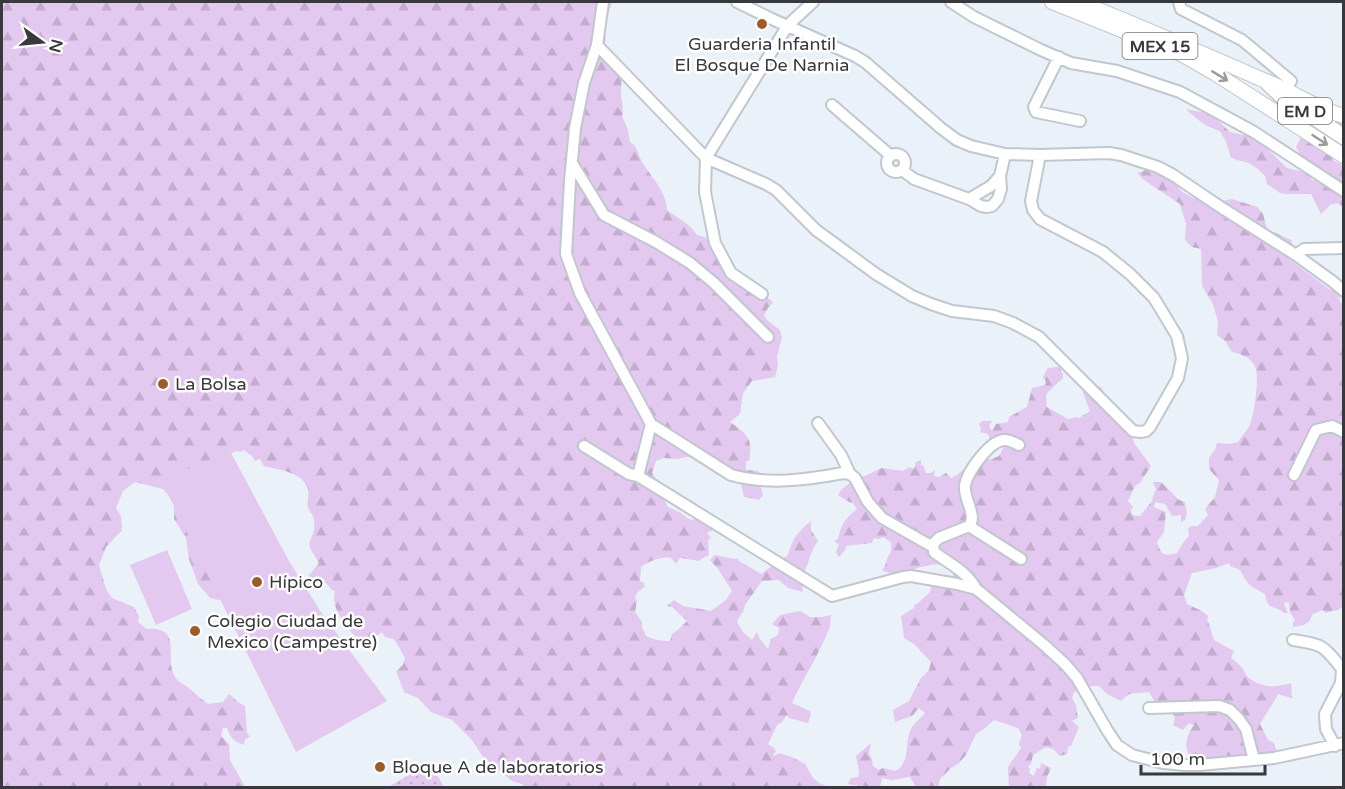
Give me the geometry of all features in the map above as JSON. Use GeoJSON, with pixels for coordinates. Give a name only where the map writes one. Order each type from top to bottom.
{"type":"FeatureCollection","features":[{"type":"Feature","properties":{"kind":"highway","name":"EM D"},"geometry":{"type":"LineString","coordinates":[[1268,83],[1282,96],[1344,137]]}},
{"type":"Feature","properties":{"kind":"main road","name":"MEX 15"},"geometry":{"type":"LineString","coordinates":[[1052,2],[1180,54],[1243,91],[1344,156]]}},
{"type":"Feature","properties":{"kind":"main road","name":"MEX 15"},"geometry":{"type":"LineString","coordinates":[[1079,2],[1187,46],[1314,105],[1344,116]]}},
{"type":"Feature","properties":{"kind":"street"},"geometry":{"type":"LineString","coordinates":[[603,2],[597,45],[584,83],[575,128],[572,163],[566,254],[580,293],[651,424],[731,475],[742,478],[795,481],[843,473],[850,474]]}},
{"type":"Feature","properties":{"kind":"street"},"geometry":{"type":"LineString","coordinates":[[736,2],[865,62],[957,140],[971,146],[1005,154],[1109,153],[1158,167],[1296,255],[1344,291]]}},
{"type":"Feature","properties":{"kind":"street"},"geometry":{"type":"LineString","coordinates":[[762,294],[730,273],[715,243],[705,192],[706,158],[788,25],[813,2]]}},
{"type":"Feature","properties":{"kind":"street"},"geometry":{"type":"LineString","coordinates":[[951,2],[974,17],[1059,57],[1078,64],[1117,71],[1180,93],[1254,132],[1344,191]]}},
{"type":"Feature","properties":{"kind":"street"},"geometry":{"type":"LineString","coordinates":[[1179,2],[1180,9],[1242,40],[1291,81],[1285,90]]}},
{"type":"Feature","properties":{"kind":"street"},"geometry":{"type":"LineString","coordinates":[[597,45],[706,158],[776,190],[816,230],[876,274],[912,296],[952,311],[994,316],[1032,332],[1133,430],[1146,431],[1178,378],[1182,358],[1177,336],[1155,298],[1130,273],[1103,252],[1040,219],[1033,210],[1031,201],[1040,155]]}},
{"type":"Feature","properties":{"kind":"street"},"geometry":{"type":"LineString","coordinates":[[1059,57],[1034,107],[1036,112],[1080,121]]}},
{"type":"Feature","properties":{"kind":"street"},"geometry":{"type":"LineString","coordinates":[[832,105],[891,156],[899,154],[903,157],[902,170],[914,179],[969,199],[981,206],[992,206],[998,199],[1005,154]]}},
{"type":"Feature","properties":{"kind":"street"},"geometry":{"type":"LineString","coordinates":[[572,163],[604,215],[690,262],[768,338]]}},
{"type":"Feature","properties":{"kind":"street"},"geometry":{"type":"LineString","coordinates":[[969,199],[991,186],[1000,176]]}},
{"type":"Feature","properties":{"kind":"street"},"geometry":{"type":"LineString","coordinates":[[1296,255],[1304,249],[1344,248]]}},
{"type":"Feature","properties":{"kind":"street"},"geometry":{"type":"LineString","coordinates":[[818,423],[841,455],[868,502],[882,518],[933,547]]}},
{"type":"Feature","properties":{"kind":"street"},"geometry":{"type":"LineString","coordinates":[[638,476],[651,424]]}},
{"type":"Feature","properties":{"kind":"street"},"geometry":{"type":"LineString","coordinates":[[1294,475],[1316,429],[1332,426],[1344,432]]}},
{"type":"Feature","properties":{"kind":"street"},"geometry":{"type":"LineString","coordinates":[[1019,445],[1006,440],[997,442],[979,459],[966,482],[965,493],[973,521],[969,526],[939,538],[934,542],[933,551],[966,575],[976,589],[1065,664],[1077,678],[1117,744],[1132,755],[1164,763],[1185,765],[1254,760],[1339,745],[1326,729],[1326,714],[1341,683],[1342,669],[1324,647],[1293,640]]}},
{"type":"Feature","properties":{"kind":"street"},"geometry":{"type":"LineString","coordinates":[[584,446],[629,474],[638,476],[832,596],[911,576],[976,589]]}},
{"type":"Feature","properties":{"kind":"street"},"geometry":{"type":"LineString","coordinates":[[969,526],[1021,559]]}},
{"type":"Feature","properties":{"kind":"street"},"geometry":{"type":"LineString","coordinates":[[1149,708],[1219,706],[1230,710],[1246,729],[1254,760]]}},
{"type":"Feature","properties":{"kind":"green space"},"geometry":{"type":"Polygon","coordinates":[[[2,2],[612,2],[606,21],[605,50],[614,54],[620,62],[622,116],[630,142],[636,148],[642,162],[661,191],[667,210],[687,224],[697,235],[710,240],[738,276],[761,289],[766,288],[764,295],[773,302],[764,315],[780,330],[782,337],[775,377],[752,381],[743,393],[740,414],[730,422],[748,438],[750,453],[749,461],[746,461],[746,470],[758,471],[762,476],[763,495],[759,500],[744,497],[741,484],[728,473],[697,455],[677,459],[663,458],[656,461],[652,473],[663,490],[668,507],[692,520],[696,517],[703,523],[707,520],[717,528],[707,533],[711,538],[708,540],[709,555],[700,561],[680,558],[676,564],[671,558],[664,558],[641,567],[640,581],[645,586],[636,594],[635,612],[642,622],[645,635],[657,640],[670,641],[672,634],[687,621],[672,607],[667,606],[674,600],[683,606],[711,611],[726,600],[732,591],[710,560],[715,555],[737,558],[761,574],[787,556],[795,538],[811,521],[811,530],[818,541],[801,576],[803,592],[788,588],[779,580],[762,581],[745,605],[737,622],[752,640],[757,632],[768,649],[771,639],[778,635],[779,628],[772,624],[780,615],[800,611],[810,617],[831,615],[830,627],[825,639],[792,703],[810,711],[808,723],[789,718],[787,715],[777,725],[768,744],[776,752],[774,756],[779,753],[805,764],[813,778],[830,787],[526,788],[512,781],[484,758],[471,739],[452,720],[431,712],[418,698],[404,692],[396,671],[403,665],[405,658],[394,639],[385,637],[382,632],[370,643],[361,643],[338,612],[334,598],[335,591],[326,583],[308,583],[306,579],[319,563],[309,543],[314,523],[308,508],[308,491],[305,483],[296,475],[264,466],[260,459],[255,461],[244,450],[224,455],[228,600],[210,598],[198,584],[189,559],[186,538],[174,519],[174,502],[163,489],[135,482],[123,491],[116,508],[121,516],[121,531],[106,547],[99,565],[106,589],[112,598],[134,607],[139,616],[138,622],[146,629],[158,629],[169,638],[172,670],[178,680],[208,704],[223,702],[229,694],[245,706],[247,733],[250,737],[245,739],[244,745],[233,739],[227,728],[223,728],[221,736],[229,744],[230,760],[245,787],[2,788],[2,2]]]}},
{"type":"Feature","properties":{"kind":"green space"},"geometry":{"type":"Polygon","coordinates":[[[1186,109],[1211,114],[1230,132],[1253,135],[1287,168],[1308,173],[1312,180],[1321,181],[1320,175],[1327,171],[1304,162],[1296,147],[1301,137],[1326,145],[1334,161],[1343,165],[1343,207],[1338,203],[1330,205],[1321,214],[1311,194],[1280,193],[1267,184],[1265,176],[1259,170],[1249,163],[1231,157],[1220,131],[1202,122],[1186,109]]]}},
{"type":"Feature","properties":{"kind":"green space"},"geometry":{"type":"Polygon","coordinates":[[[1146,170],[1173,180],[1182,192],[1196,199],[1217,202],[1232,199],[1257,207],[1263,214],[1267,229],[1291,240],[1293,245],[1289,259],[1329,289],[1339,293],[1340,302],[1344,304],[1343,606],[1338,610],[1325,613],[1323,610],[1313,614],[1304,625],[1293,627],[1295,620],[1290,612],[1289,603],[1284,604],[1288,613],[1270,606],[1265,594],[1249,584],[1240,571],[1231,567],[1229,563],[1192,573],[1184,595],[1187,604],[1208,616],[1207,620],[1214,640],[1234,651],[1231,658],[1252,680],[1268,686],[1291,683],[1292,698],[1278,694],[1260,724],[1268,740],[1273,742],[1278,754],[1206,760],[1190,757],[1187,740],[1194,725],[1189,723],[1183,730],[1173,725],[1175,718],[1171,711],[1157,705],[1149,692],[1129,694],[1121,701],[1107,694],[1099,686],[1091,686],[1074,692],[1072,698],[1076,705],[1078,718],[1072,721],[1079,727],[1071,746],[1068,747],[1067,754],[1060,756],[1053,749],[1046,747],[1033,755],[1031,764],[1028,766],[1029,773],[1034,776],[1037,767],[1040,769],[1041,763],[1051,768],[1046,787],[1009,787],[1008,767],[1021,748],[1019,744],[1022,735],[1018,728],[994,720],[976,734],[966,755],[940,779],[938,787],[916,787],[910,777],[892,780],[882,778],[880,787],[848,784],[851,778],[858,777],[856,756],[871,743],[869,754],[873,766],[879,770],[883,768],[896,771],[904,762],[911,729],[925,713],[919,708],[912,716],[895,722],[893,710],[909,701],[921,678],[929,670],[931,662],[914,644],[904,638],[901,616],[914,608],[915,604],[930,592],[934,575],[953,577],[953,570],[945,564],[919,567],[900,574],[882,570],[891,552],[891,542],[883,537],[874,538],[872,543],[846,546],[839,557],[836,552],[839,545],[834,541],[838,539],[844,522],[857,509],[853,503],[838,495],[857,477],[865,476],[881,468],[903,471],[909,467],[914,469],[916,462],[921,460],[921,466],[923,465],[926,473],[935,470],[934,476],[939,477],[946,473],[951,478],[989,451],[989,460],[999,456],[1010,442],[991,444],[988,434],[980,432],[979,424],[982,421],[992,421],[989,426],[992,431],[996,424],[1008,422],[1009,417],[1027,407],[1032,388],[1045,385],[1043,377],[1048,368],[1059,367],[1063,378],[1047,393],[1047,407],[1068,419],[1079,418],[1090,411],[1083,393],[1086,385],[1101,387],[1114,404],[1134,443],[1151,466],[1140,483],[1135,486],[1128,501],[1133,507],[1132,515],[1140,516],[1152,501],[1156,490],[1153,482],[1161,482],[1179,500],[1185,502],[1187,512],[1185,520],[1181,522],[1181,515],[1172,516],[1165,504],[1155,502],[1154,507],[1166,512],[1164,532],[1157,542],[1162,552],[1166,555],[1177,553],[1189,536],[1188,528],[1198,526],[1208,515],[1205,509],[1215,497],[1219,480],[1209,469],[1209,458],[1217,443],[1238,442],[1249,427],[1256,397],[1256,371],[1251,360],[1232,352],[1225,341],[1217,335],[1218,322],[1213,304],[1202,286],[1201,249],[1192,247],[1185,240],[1186,224],[1180,204],[1137,173],[1146,170]]]}},
{"type":"Feature","properties":{"kind":"green space","name":"Hípico"},"geometry":{"type":"Polygon","coordinates":[[[230,451],[289,561],[321,612],[387,701],[296,752],[161,480],[230,451]]]}},
{"type":"Feature","properties":{"kind":"green space"},"geometry":{"type":"Polygon","coordinates":[[[167,550],[192,609],[156,625],[130,565],[167,550]]]}},
{"type":"Feature","properties":{"kind":"green space"},"geometry":{"type":"Polygon","coordinates":[[[430,763],[444,787],[388,787],[430,763]]]}},
{"type":"Feature","properties":{"kind":"place","name":"Guarderia Infantil El Bosque De Narnia"},"geometry":{"type":"Point","coordinates":[762,24]}},
{"type":"Feature","properties":{"kind":"place","name":"La Bolsa"},"geometry":{"type":"Point","coordinates":[163,384]}},
{"type":"Feature","properties":{"kind":"place","name":"Hípico"},"geometry":{"type":"Point","coordinates":[257,582]}},
{"type":"Feature","properties":{"kind":"place","name":"Colegio Ciudad de Mexico (Campestre)"},"geometry":{"type":"Point","coordinates":[195,631]}},
{"type":"Feature","properties":{"kind":"place","name":"Bloque A de laboratorios"},"geometry":{"type":"Point","coordinates":[380,767]}}]}
